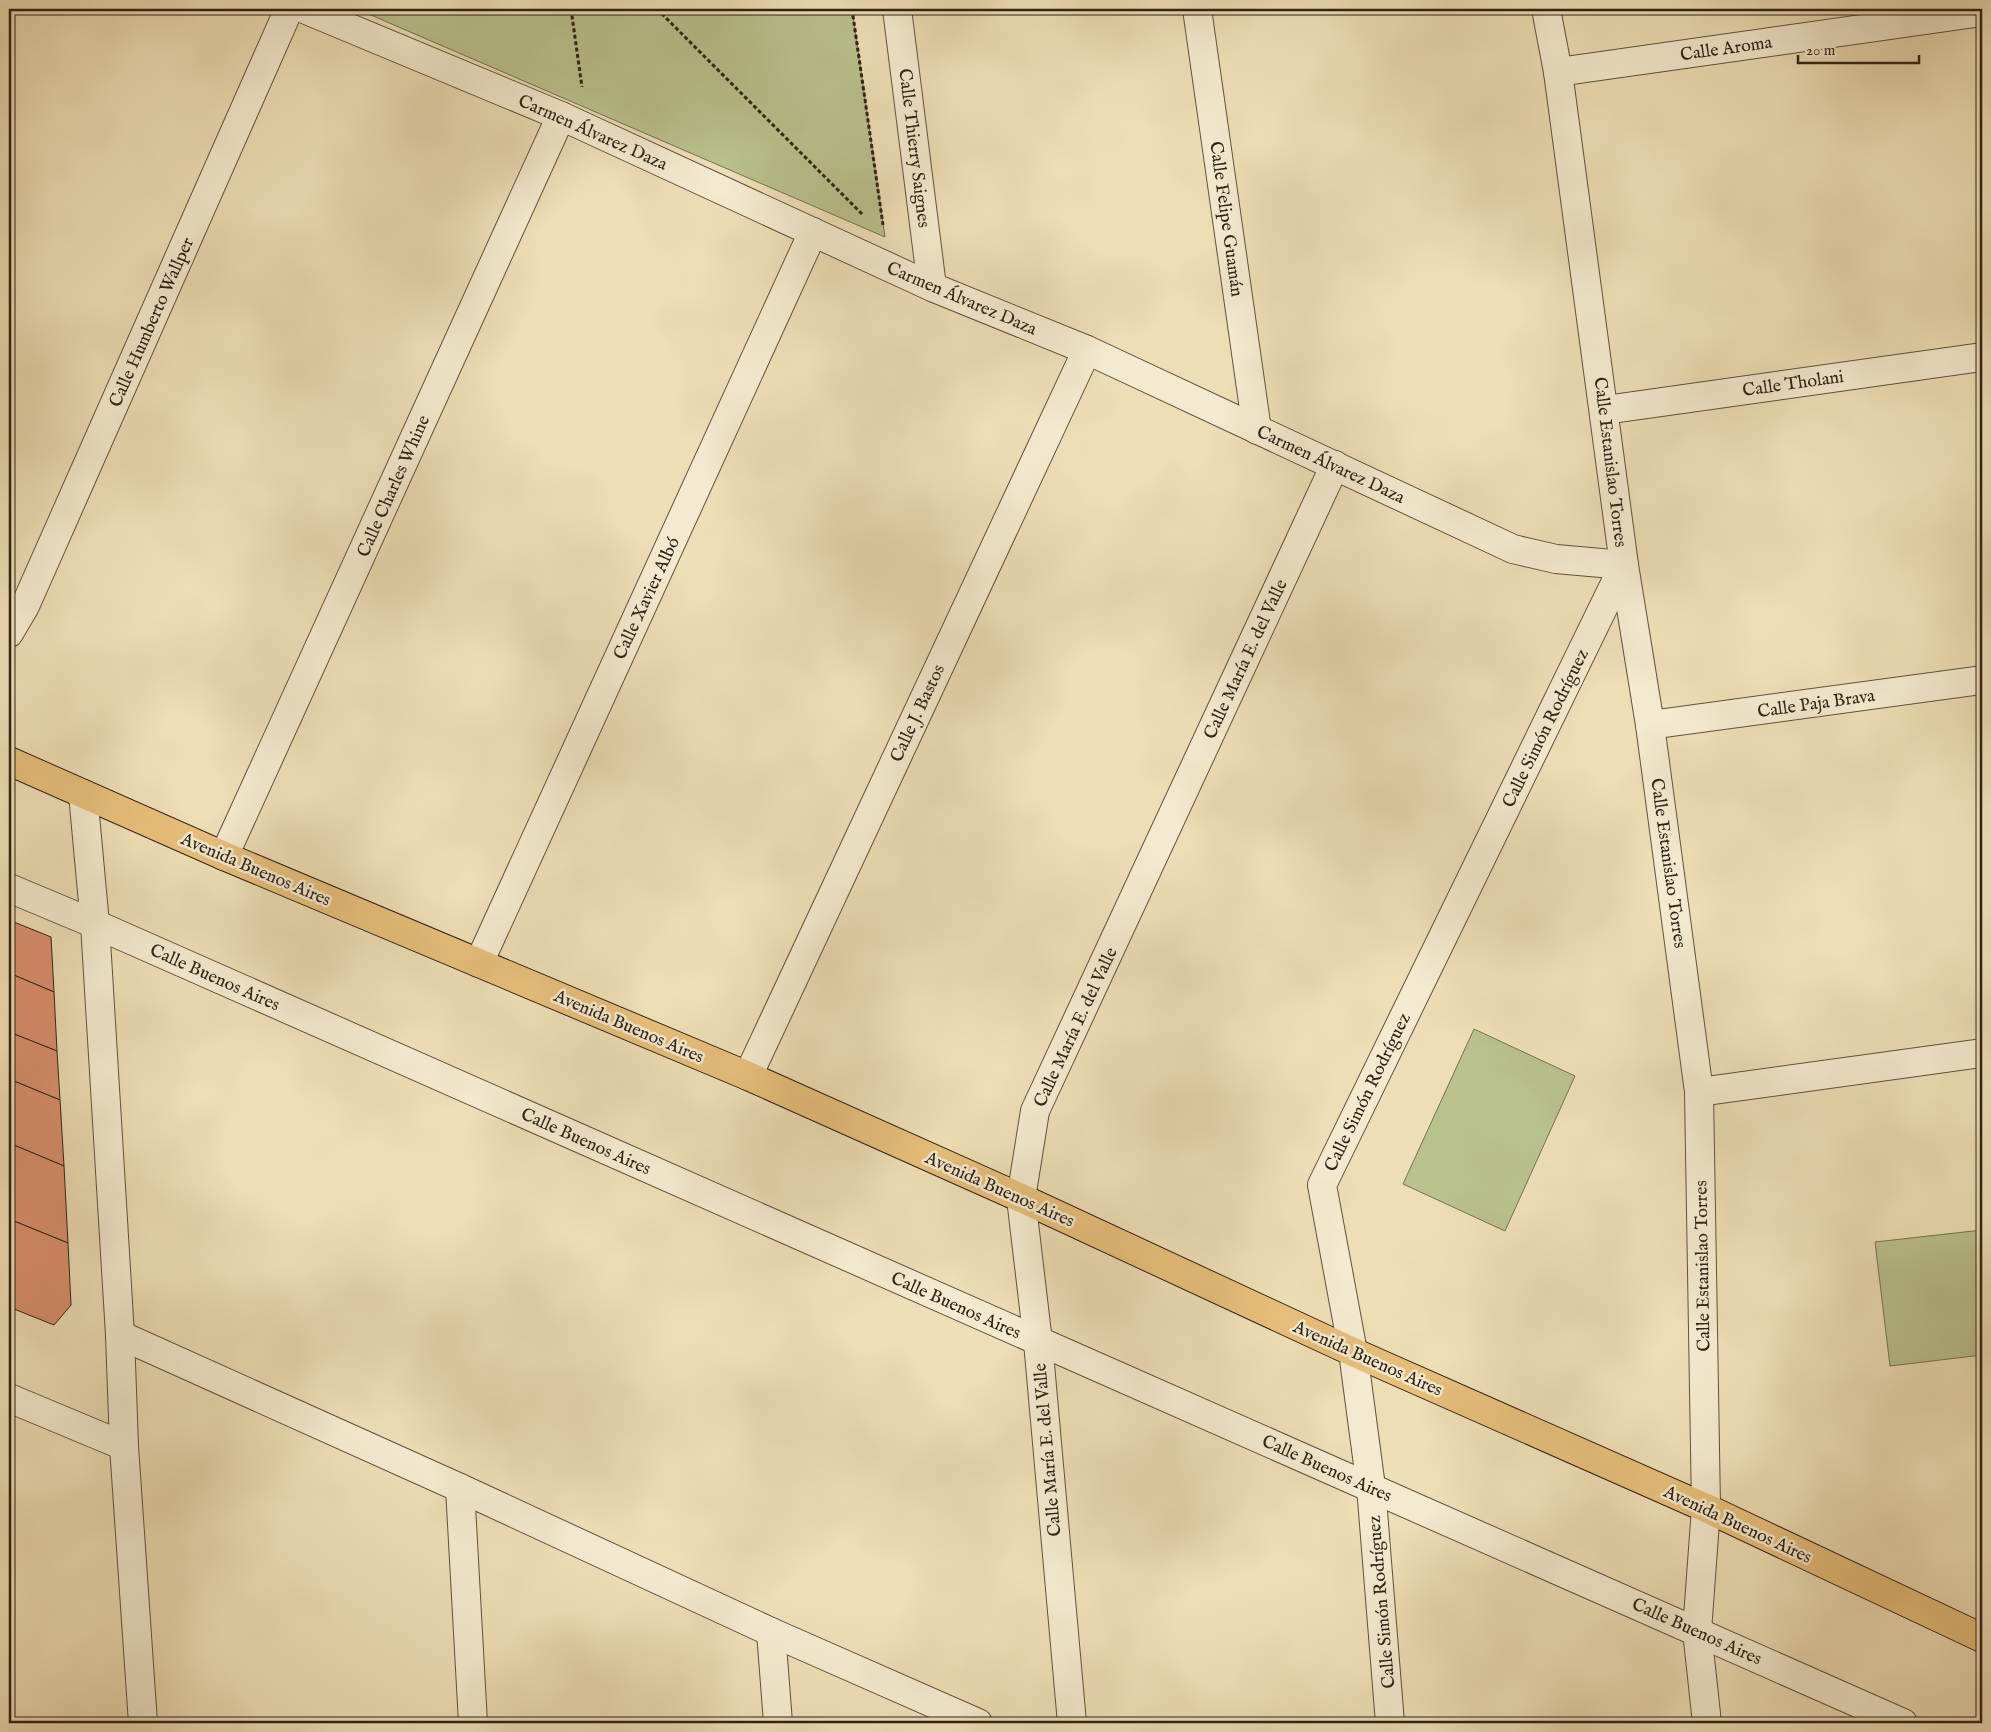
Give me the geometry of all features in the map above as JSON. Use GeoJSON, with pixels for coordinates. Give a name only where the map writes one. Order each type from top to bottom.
{"type":"FeatureCollection","features":[{"type":"Feature","properties":{"kind":"highway","name":"Avenida Buenos Aires"},"geometry":{"type":"LineString","coordinates":[[9,761],[224,856],[748,1076],[1021,1198],[1353,1352],[1706,1508],[1982,1638]]}},
{"type":"Feature","properties":{"kind":"street","name":"Calle Humberto Wallper"},"geometry":{"type":"LineString","coordinates":[[9,633],[25,606],[289,9]]}},
{"type":"Feature","properties":{"kind":"street","name":"Carmen Álvarez Daza"},"geometry":{"type":"LineString","coordinates":[[304,9],[561,116],[932,287],[1087,350],[1513,549],[1556,559],[1624,565]]}},
{"type":"Feature","properties":{"kind":"street","name":"Calle Thierry Saignes"},"geometry":{"type":"LineString","coordinates":[[897,9],[932,287]]}},
{"type":"Feature","properties":{"kind":"street","name":"Calle Felipe Guamán"},"geometry":{"type":"LineString","coordinates":[[1197,9],[1257,430]]}},
{"type":"Feature","properties":{"kind":"street","name":"Calle Estanislao Torres"},"geometry":{"type":"LineString","coordinates":[[1546,9],[1558,72],[1605,410],[1624,565],[1650,725],[1699,1092],[1706,1508],[1697,1631],[1708,1723]]}},
{"type":"Feature","properties":{"kind":"street","name":"Calle Aroma"},"geometry":{"type":"LineString","coordinates":[[1558,72],[1982,12]]}},
{"type":"Feature","properties":{"kind":"street","name":"Calle Charles Whine"},"geometry":{"type":"LineString","coordinates":[[224,856],[561,116]]}},
{"type":"Feature","properties":{"kind":"street","name":"Calle Xavier Albó"},"geometry":{"type":"LineString","coordinates":[[479,963],[813,232]]}},
{"type":"Feature","properties":{"kind":"street","name":"Calle J. Bastos"},"geometry":{"type":"LineString","coordinates":[[748,1076],[1087,350]]}},
{"type":"Feature","properties":{"kind":"street","name":"Calle Tholani"},"geometry":{"type":"LineString","coordinates":[[1605,410],[1982,357]]}},
{"type":"Feature","properties":{"kind":"street","name":"Calle María E. del Valle"},"geometry":{"type":"LineString","coordinates":[[1072,1723],[1038,1342],[1021,1198],[1035,1111],[1336,465]]}},
{"type":"Feature","properties":{"kind":"street","name":"Calle Simón Rodríguez"},"geometry":{"type":"LineString","coordinates":[[1390,1723],[1371,1487],[1353,1352],[1322,1185],[1624,565]]}},
{"type":"Feature","properties":{"kind":"street","name":"Calle Paja Brava"},"geometry":{"type":"LineString","coordinates":[[1650,725],[1982,680]]}},
{"type":"Feature","properties":{"kind":"street"},"geometry":{"type":"LineString","coordinates":[[83,794],[95,924],[120,1335],[124,1446],[144,1723]]}},
{"type":"Feature","properties":{"kind":"street","name":"Calle Buenos Aires"},"geometry":{"type":"LineString","coordinates":[[9,888],[95,924],[1903,1723]]}},
{"type":"Feature","properties":{"kind":"street"},"geometry":{"type":"LineString","coordinates":[[1699,1092],[1982,1053]]}},
{"type":"Feature","properties":{"kind":"street"},"geometry":{"type":"LineString","coordinates":[[120,1335],[460,1488],[770,1632],[978,1723]]}},
{"type":"Feature","properties":{"kind":"street"},"geometry":{"type":"LineString","coordinates":[[9,1398],[124,1446]]}},
{"type":"Feature","properties":{"kind":"street"},"geometry":{"type":"LineString","coordinates":[[460,1488],[473,1723]]}},
{"type":"Feature","properties":{"kind":"street"},"geometry":{"type":"LineString","coordinates":[[770,1632],[778,1723]]}},
{"type":"Feature","properties":{"kind":"path"},"geometry":{"type":"LineString","coordinates":[[571,9],[582,88]]}},
{"type":"Feature","properties":{"kind":"path"},"geometry":{"type":"LineString","coordinates":[[657,9],[864,217]]}},
{"type":"Feature","properties":{"kind":"path"},"geometry":{"type":"LineString","coordinates":[[852,9],[884,228]]}},
{"type":"Feature","properties":{"kind":"green space"},"geometry":{"type":"Polygon","coordinates":[[[357,9],[852,9],[885,237],[357,9]]]}},
{"type":"Feature","properties":{"kind":"green space"},"geometry":{"type":"Polygon","coordinates":[[[1474,1029],[1575,1076],[1505,1231],[1403,1184],[1474,1029]]]}},
{"type":"Feature","properties":{"kind":"green space"},"geometry":{"type":"Polygon","coordinates":[[[1982,1230],[1982,1355],[1890,1366],[1875,1242],[1982,1230]]]}},
{"type":"Feature","properties":{"kind":"building"},"geometry":{"type":"Polygon","coordinates":[[[9,920],[51,937],[54,992],[9,973],[9,920]]]}},
{"type":"Feature","properties":{"kind":"building"},"geometry":{"type":"Polygon","coordinates":[[[9,973],[54,992],[57,1051],[9,1032],[9,973]]]}},
{"type":"Feature","properties":{"kind":"building"},"geometry":{"type":"Polygon","coordinates":[[[9,1032],[57,1051],[60,1100],[9,1079],[9,1032]]]}},
{"type":"Feature","properties":{"kind":"building"},"geometry":{"type":"Polygon","coordinates":[[[9,1079],[60,1100],[64,1166],[9,1143],[9,1079]]]}},
{"type":"Feature","properties":{"kind":"building"},"geometry":{"type":"Polygon","coordinates":[[[9,1143],[64,1166],[68,1243],[9,1219],[9,1143]]]}},
{"type":"Feature","properties":{"kind":"building"},"geometry":{"type":"Polygon","coordinates":[[[9,1219],[68,1243],[71,1305],[54,1325],[9,1307],[9,1219]]]}}]}
